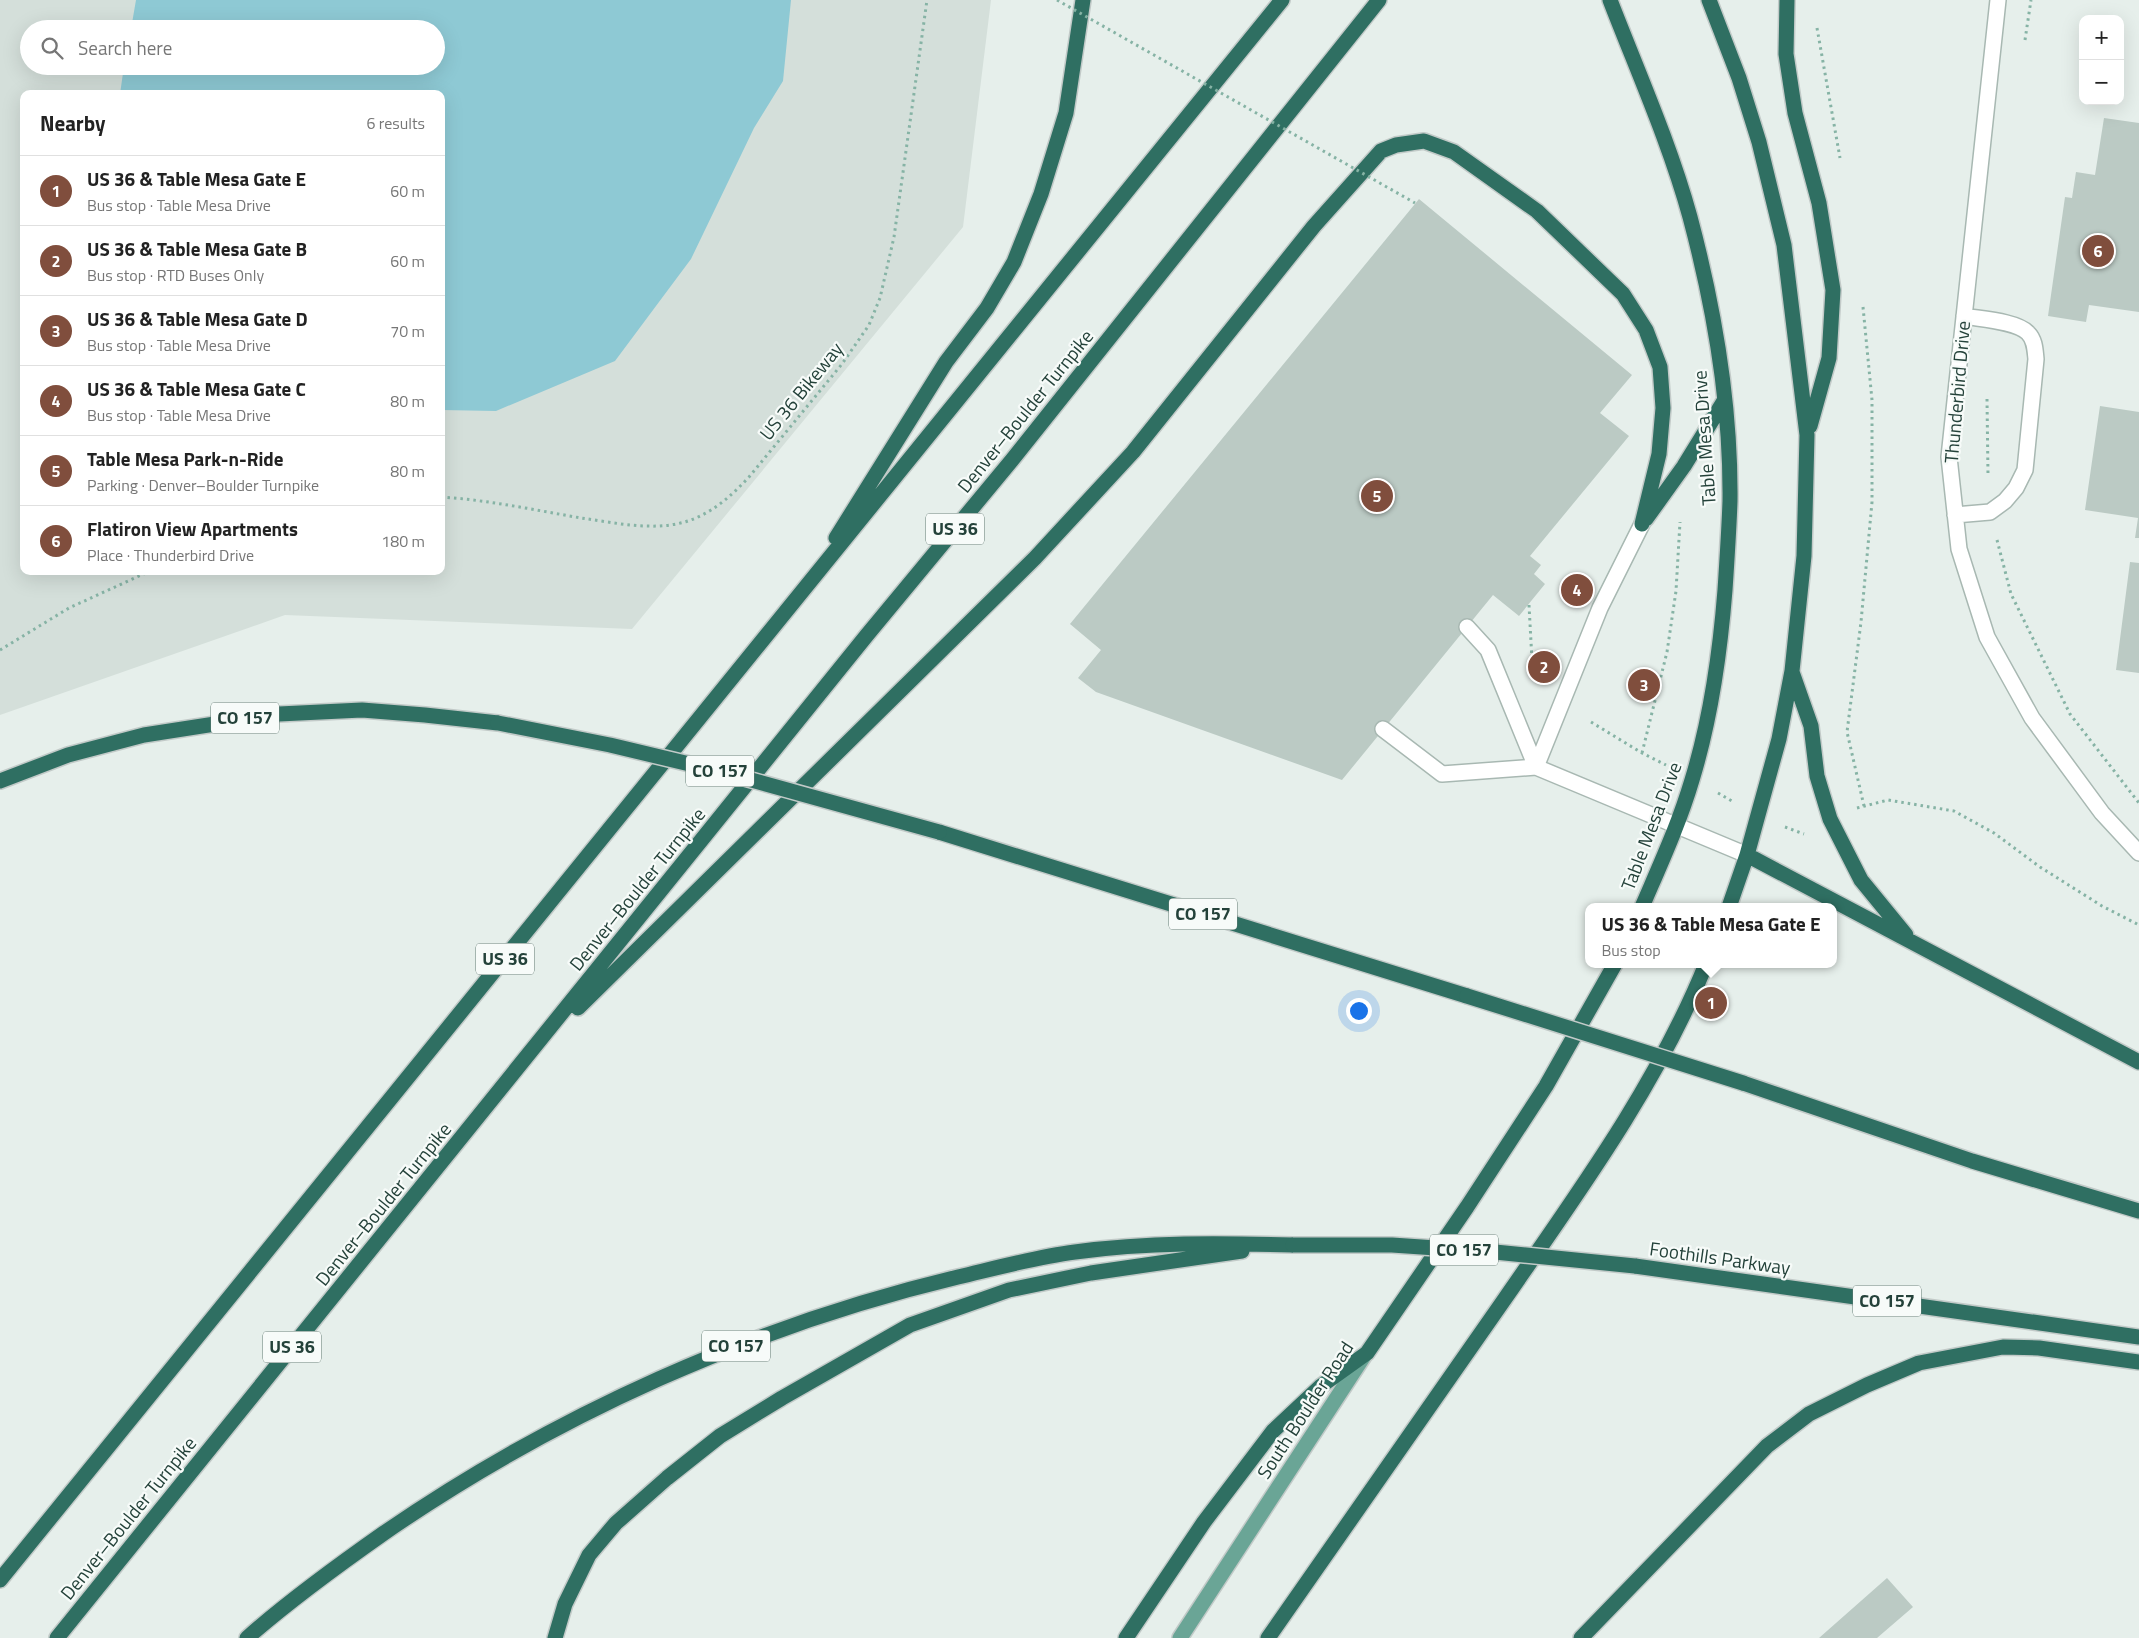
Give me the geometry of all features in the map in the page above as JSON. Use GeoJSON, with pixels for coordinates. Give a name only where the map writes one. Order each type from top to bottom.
{"type":"FeatureCollection","features":[{"type":"Feature","properties":{"kind":"highway"},"geometry":{"type":"LineString","coordinates":[[803,592],[946,362],[986,308],[1014,262],[1041,194],[1066,113],[1083,0]]}},
{"type":"Feature","properties":{"kind":"highway","name":"US 36"},"geometry":{"type":"LineString","coordinates":[[0,1580],[1282,0]]}},
{"type":"Feature","properties":{"kind":"highway","name":"Denver–Boulder Turnpike"},"geometry":{"type":"LineString","coordinates":[[57,1638],[855,650],[1012,460],[1379,0]]}},
{"type":"Feature","properties":{"kind":"highway","name":"Table Mesa Drive"},"geometry":{"type":"LineString","coordinates":[[1610,0],[1678,179],[1689,216],[1706,286],[1724,401],[1729,455],[1730,501],[1722,632],[1712,702],[1693,778],[1677,826],[1644,903]]}},
{"type":"Feature","properties":{"kind":"highway"},"geometry":{"type":"LineString","coordinates":[[1708,0],[1739,78],[1759,142],[1784,245],[1807,435],[1804,556],[1792,671],[1779,739],[1747,855],[1730,903]]}},
{"type":"Feature","properties":{"kind":"highway"},"geometry":{"type":"LineString","coordinates":[[1787,0],[1786,54],[1791,88],[1795,113],[1819,203],[1833,290],[1829,358],[1807,435]]}},
{"type":"Feature","properties":{"kind":"highway"},"geometry":{"type":"LineString","coordinates":[[528,1057],[1035,558],[1133,452],[1314,226],[1381,151],[1396,145],[1424,141],[1454,152],[1537,211],[1623,294],[1646,330],[1660,367],[1663,408],[1659,454],[1642,524]]}},
{"type":"Feature","properties":{"kind":"highway"},"geometry":{"type":"LineString","coordinates":[[1642,524],[1684,466],[1724,401]]}},
{"type":"Feature","properties":{"kind":"highway"},"geometry":{"type":"LineString","coordinates":[[1792,671],[1811,726],[1817,776],[1830,819],[1861,880],[1892,920],[1914,943]]}},
{"type":"Feature","properties":{"kind":"highway","name":"CO 157"},"geometry":{"type":"LineString","coordinates":[[0,781],[68,755],[144,735],[279,714],[362,710],[498,724],[610,745],[718,771],[939,832],[1743,1083],[1972,1162],[2139,1211]]}},
{"type":"Feature","properties":{"kind":"highway"},"geometry":{"type":"LineString","coordinates":[[1747,855],[2139,1062]]}},
{"type":"Feature","properties":{"kind":"highway","name":"South Boulder Road"},"geometry":{"type":"LineString","coordinates":[[1366,1352],[1467,1207],[1546,1086],[1613,968]]}},
{"type":"Feature","properties":{"kind":"highway"},"geometry":{"type":"LineString","coordinates":[[1268,1638],[1558,1222],[1621,1124],[1668,1045],[1704,968]]}},
{"type":"Feature","properties":{"kind":"highway","name":"CO 157"},"geometry":{"type":"LineString","coordinates":[[248,1638],[270,1618],[344,1561],[440,1495],[599,1406],[747,1342],[818,1316],[897,1291],[1012,1264],[1075,1252],[1216,1243],[1293,1245]]}},
{"type":"Feature","properties":{"kind":"highway"},"geometry":{"type":"LineString","coordinates":[[555,1638],[565,1604],[589,1555],[616,1523],[667,1478],[720,1436],[782,1398],[910,1326],[1009,1290],[1081,1275],[1163,1262],[1293,1245]]}},
{"type":"Feature","properties":{"kind":"highway","name":"Foothills Parkway"},"geometry":{"type":"LineString","coordinates":[[1293,1245],[1392,1245],[1495,1252],[1635,1266],[2139,1337]]}},
{"type":"Feature","properties":{"kind":"highway"},"geometry":{"type":"LineString","coordinates":[[1582,1638],[1728,1484],[1767,1446],[1809,1414],[1867,1385],[1919,1363],[2003,1347],[2039,1348],[2139,1362]]}},
{"type":"Feature","properties":{"kind":"highway"},"geometry":{"type":"LineString","coordinates":[[1126,1638],[1204,1522],[1273,1431],[1321,1386],[1366,1352]]}},
{"type":"Feature","properties":{"kind":"main road","name":"South Boulder Road"},"geometry":{"type":"LineString","coordinates":[[1180,1638],[1366,1352]]}},
{"type":"Feature","properties":{"kind":"street","name":"Thunderbird Drive"},"geometry":{"type":"LineString","coordinates":[[1998,0],[1948,457],[1959,549],[1987,637],[2032,718],[2102,813],[2139,852]]}},
{"type":"Feature","properties":{"kind":"street"},"geometry":{"type":"LineString","coordinates":[[1955,515],[1990,512],[2005,501],[2016,488],[2025,470],[2036,359],[2034,344],[2030,334],[2023,328],[1993,320],[1964,316]]}},
{"type":"Feature","properties":{"kind":"street"},"geometry":{"type":"LineString","coordinates":[[1536,768],[1600,608],[1642,524]]}},
{"type":"Feature","properties":{"kind":"street"},"geometry":{"type":"LineString","coordinates":[[1467,627],[1488,650],[1536,768]]}},
{"type":"Feature","properties":{"kind":"street"},"geometry":{"type":"LineString","coordinates":[[1383,729],[1442,774],[1536,768],[1747,855]]}},
{"type":"Feature","properties":{"kind":"path","name":"US 36 Bikeway"},"geometry":{"type":"LineString","coordinates":[[445,498],[607,522],[660,526],[678,524],[698,518],[734,493],[842,364],[869,325],[880,298],[894,237],[927,0]]}},
{"type":"Feature","properties":{"kind":"path"},"geometry":{"type":"LineString","coordinates":[[1057,0],[1415,203]]}},
{"type":"Feature","properties":{"kind":"path"},"geometry":{"type":"LineString","coordinates":[[1817,19],[1840,164]]}},
{"type":"Feature","properties":{"kind":"path"},"geometry":{"type":"LineString","coordinates":[[1863,305],[1872,400],[1872,502],[1861,622],[1847,732],[1864,806]]}},
{"type":"Feature","properties":{"kind":"path"},"geometry":{"type":"LineString","coordinates":[[0,650],[69,608],[141,575]]}},
{"type":"Feature","properties":{"kind":"path"},"geometry":{"type":"LineString","coordinates":[[1529,605],[1533,680]]}},
{"type":"Feature","properties":{"kind":"path"},"geometry":{"type":"LineString","coordinates":[[1591,722],[1642,753],[1693,778],[1758,815],[1803,835],[1830,819],[1864,806],[1888,800],[1954,811],[1994,833],[2040,867],[2102,906],[2139,925]]}},
{"type":"Feature","properties":{"kind":"shaded area"},"geometry":{"type":"Polygon","coordinates":[[[0,0],[991,0],[963,227],[632,629],[285,615],[0,715],[0,0]]]}},
{"type":"Feature","properties":{"kind":"water"},"geometry":{"type":"Polygon","coordinates":[[[136,0],[791,0],[783,81],[754,128],[691,259],[615,361],[496,411],[445,410],[445,90],[121,90],[123,75],[445,75],[445,20],[133,20],[136,0]]]}},
{"type":"Feature","properties":{"kind":"building"},"geometry":{"type":"Polygon","coordinates":[[[2104,118],[2139,123],[2139,312],[2089,305],[2086,322],[2048,316],[2065,197],[2072,198],[2076,172],[2095,175],[2104,118]]]}},
{"type":"Feature","properties":{"kind":"building"},"geometry":{"type":"Polygon","coordinates":[[[1419,199],[1632,375],[1600,413],[1629,436],[1530,556],[1541,565],[1534,574],[1545,584],[1519,616],[1493,595],[1342,780],[1096,692],[1078,678],[1101,650],[1070,624],[1419,199]]]}},
{"type":"Feature","properties":{"kind":"building"},"geometry":{"type":"Polygon","coordinates":[[[2100,406],[2139,412],[2139,538],[2135,538],[2138,518],[2085,510],[2100,406]]]}},
{"type":"Feature","properties":{"kind":"building"},"geometry":{"type":"Polygon","coordinates":[[[2130,562],[2139,563],[2139,673],[2116,670],[2130,562]]]}},
{"type":"Feature","properties":{"kind":"building"},"geometry":{"type":"Polygon","coordinates":[[[1887,1578],[1913,1607],[1877,1638],[1819,1638],[1887,1578]]]}},
{"type":"Feature","properties":{"kind":"place","name":"Flatiron View Apartments"},"geometry":{"type":"Point","coordinates":[2098,251]}},
{"type":"Feature","properties":{"kind":"place","name":"Table Mesa Park-n-Ride"},"geometry":{"type":"Point","coordinates":[1377,496]}},
{"type":"Feature","properties":{"kind":"place","name":"US 36 & Table Mesa Gate C"},"geometry":{"type":"Point","coordinates":[1577,590]}},
{"type":"Feature","properties":{"kind":"place","name":"US 36 & Table Mesa Gate B"},"geometry":{"type":"Point","coordinates":[1544,667]}},
{"type":"Feature","properties":{"kind":"place","name":"US 36 & Table Mesa Gate D"},"geometry":{"type":"Point","coordinates":[1644,685]}},
{"type":"Feature","properties":{"kind":"place","name":"US 36 & Table Mesa Gate E"},"geometry":{"type":"Point","coordinates":[1711,1003]}}]}
